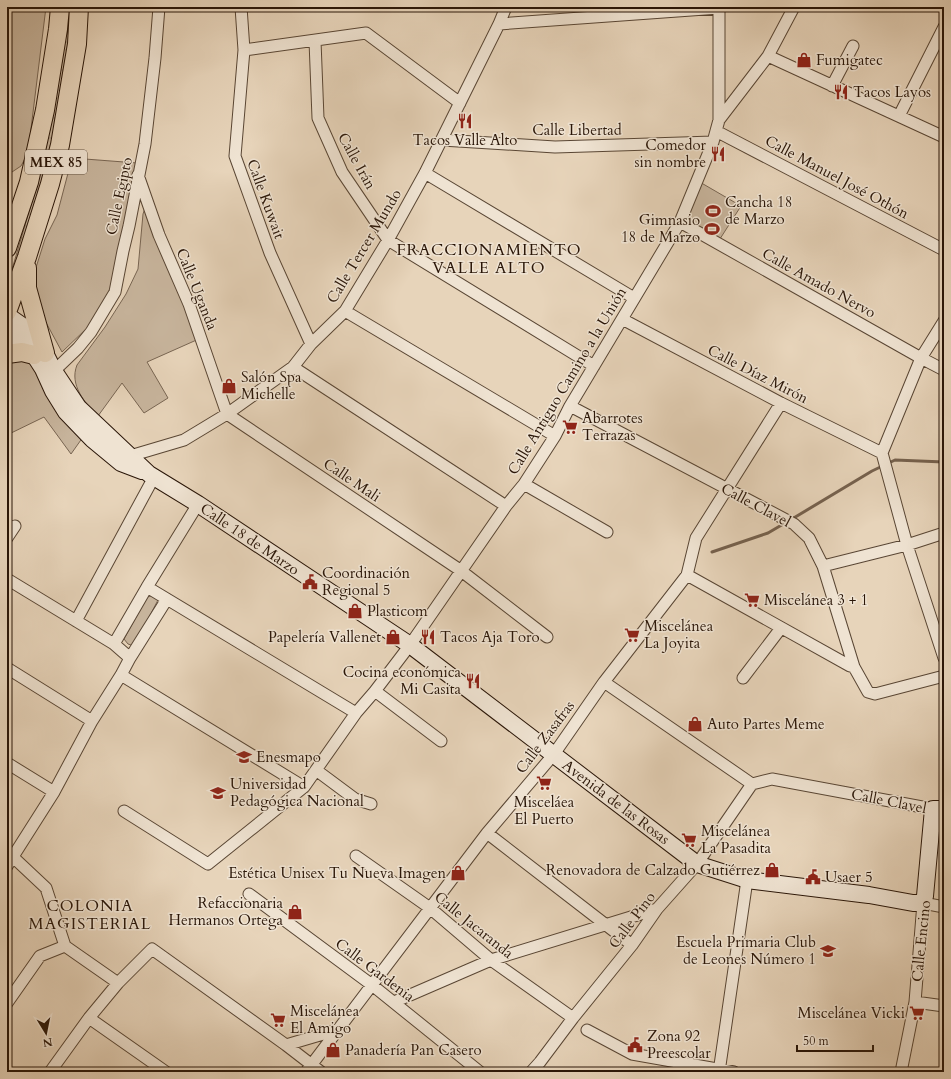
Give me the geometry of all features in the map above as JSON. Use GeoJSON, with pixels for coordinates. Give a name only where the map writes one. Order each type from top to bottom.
{"type":"FeatureCollection","features":[{"type":"Feature","properties":{"kind":"main road","name":"MEX 85"},"geometry":{"type":"LineString","coordinates":[[7,248],[29,182],[45,110],[60,7]]}},
{"type":"Feature","properties":{"kind":"main road","name":"MEX 85"},"geometry":{"type":"LineString","coordinates":[[7,313],[27,257],[50,184],[60,144],[77,44],[79,7]]}},
{"type":"Feature","properties":{"kind":"main road"},"geometry":{"type":"LineString","coordinates":[[7,354],[22,352],[39,354],[27,288],[27,257]]}},
{"type":"Feature","properties":{"kind":"street","name":"Calle Egipto"},"geometry":{"type":"LineString","coordinates":[[54,371],[78,348],[91,332],[115,292],[123,251],[130,226],[138,175],[145,144],[160,7]]}},
{"type":"Feature","properties":{"kind":"street","name":"Calle Kuwait"},"geometry":{"type":"LineString","coordinates":[[241,7],[244,50],[235,156],[270,253],[311,344]]}},
{"type":"Feature","properties":{"kind":"street","name":"Calle Tercer Mundo"},"geometry":{"type":"LineString","coordinates":[[126,460],[184,440],[227,414],[293,366],[311,344],[345,311],[388,240],[425,173],[500,24],[505,7]]}},
{"type":"Feature","properties":{"kind":"street"},"geometry":{"type":"LineString","coordinates":[[500,24],[719,7],[716,131]]}},
{"type":"Feature","properties":{"kind":"street","name":"Calle Antiguo Camino a la Unión"},"geometry":{"type":"LineString","coordinates":[[124,811],[208,864],[304,787],[356,713],[410,645],[460,570],[506,506],[524,484],[555,436],[570,406],[680,222],[716,131],[768,56],[794,7]]}},
{"type":"Feature","properties":{"kind":"street"},"geometry":{"type":"LineString","coordinates":[[898,116],[944,27]]}},
{"type":"Feature","properties":{"kind":"street"},"geometry":{"type":"LineString","coordinates":[[244,50],[366,33],[460,103]]}},
{"type":"Feature","properties":{"kind":"street","name":"Calle Irán"},"geometry":{"type":"LineString","coordinates":[[315,40],[318,118],[342,172],[388,240],[594,366]]}},
{"type":"Feature","properties":{"kind":"street"},"geometry":{"type":"LineString","coordinates":[[832,86],[853,46]]}},
{"type":"Feature","properties":{"kind":"street"},"geometry":{"type":"LineString","coordinates":[[768,56],[944,137]]}},
{"type":"Feature","properties":{"kind":"street","name":"Calle Libertad"},"geometry":{"type":"LineString","coordinates":[[442,140],[554,147],[716,131]]}},
{"type":"Feature","properties":{"kind":"street","name":"Calle Manuel José Othón"},"geometry":{"type":"LineString","coordinates":[[716,131],[944,250]]}},
{"type":"Feature","properties":{"kind":"street"},"geometry":{"type":"LineString","coordinates":[[425,173],[634,298]]}},
{"type":"Feature","properties":{"kind":"street","name":"Calle Uganda"},"geometry":{"type":"LineString","coordinates":[[138,175],[159,235],[190,304],[227,414]]}},
{"type":"Feature","properties":{"kind":"street","name":"Calle Amado Nervo"},"geometry":{"type":"LineString","coordinates":[[680,222],[920,358],[944,370]]}},
{"type":"Feature","properties":{"kind":"street"},"geometry":{"type":"LineString","coordinates":[[345,311],[555,436]]}},
{"type":"Feature","properties":{"kind":"street","name":"Calle 18 de Marzo"},"geometry":{"type":"LineString","coordinates":[[7,313],[27,329],[39,354],[43,369],[53,391],[66,412],[92,439],[198,504],[410,645]]}},
{"type":"Feature","properties":{"kind":"street","name":"Calle Díaz Mirón"},"geometry":{"type":"LineString","coordinates":[[622,319],[781,403],[882,453]]}},
{"type":"Feature","properties":{"kind":"street"},"geometry":{"type":"LineString","coordinates":[[944,321],[920,358],[882,453],[907,545],[944,658]]}},
{"type":"Feature","properties":{"kind":"street","name":"Calle 18 de Marzo"},"geometry":{"type":"LineString","coordinates":[[7,332],[39,354],[54,371],[78,407],[126,460]]}},
{"type":"Feature","properties":{"kind":"street"},"geometry":{"type":"LineString","coordinates":[[293,366],[506,506]]}},
{"type":"Feature","properties":{"kind":"street","name":"Calle Zasafras"},"geometry":{"type":"LineString","coordinates":[[309,1068],[486,832],[554,754],[604,682],[687,575],[696,538],[781,403]]}},
{"type":"Feature","properties":{"kind":"street","name":"Calle Clavel"},"geometry":{"type":"LineString","coordinates":[[570,406],[794,524],[809,538],[823,566],[854,667],[868,692],[875,694],[944,676]]}},
{"type":"Feature","properties":{"kind":"street","name":"Calle Mali"},"geometry":{"type":"LineString","coordinates":[[227,414],[460,570]]}},
{"type":"Feature","properties":{"kind":"street"},"geometry":{"type":"LineString","coordinates":[[76,621],[151,475]]}},
{"type":"Feature","properties":{"kind":"street"},"geometry":{"type":"LineString","coordinates":[[524,484],[607,532]]}},
{"type":"Feature","properties":{"kind":"street"},"geometry":{"type":"LineString","coordinates":[[114,644],[198,504]]}},
{"type":"Feature","properties":{"kind":"street"},"geometry":{"type":"LineString","coordinates":[[7,538],[15,526]]}},
{"type":"Feature","properties":{"kind":"street"},"geometry":{"type":"LineString","coordinates":[[823,566],[907,545],[944,533]]}},
{"type":"Feature","properties":{"kind":"street"},"geometry":{"type":"LineString","coordinates":[[460,570],[547,637]]}},
{"type":"Feature","properties":{"kind":"street"},"geometry":{"type":"LineString","coordinates":[[687,575],[854,667]]}},
{"type":"Feature","properties":{"kind":"street"},"geometry":{"type":"LineString","coordinates":[[7,579],[114,644],[130,658]]}},
{"type":"Feature","properties":{"kind":"street"},"geometry":{"type":"LineString","coordinates":[[147,587],[356,713]]}},
{"type":"Feature","properties":{"kind":"street"},"geometry":{"type":"LineString","coordinates":[[118,983],[64,946],[46,888],[9,858],[54,792],[92,721],[167,599]]}},
{"type":"Feature","properties":{"kind":"street"},"geometry":{"type":"LineString","coordinates":[[743,678],[782,628]]}},
{"type":"Feature","properties":{"kind":"street","name":"Avenida de las Rosas"},"geometry":{"type":"LineString","coordinates":[[410,645],[697,864],[748,880],[861,894],[913,903],[923,903]]}},
{"type":"Feature","properties":{"kind":"street"},"geometry":{"type":"LineString","coordinates":[[7,668],[92,721]]}},
{"type":"Feature","properties":{"kind":"street"},"geometry":{"type":"LineString","coordinates":[[121,675],[304,787]]}},
{"type":"Feature","properties":{"kind":"street"},"geometry":{"type":"LineString","coordinates":[[604,682],[752,784]]}},
{"type":"Feature","properties":{"kind":"street"},"geometry":{"type":"LineString","coordinates":[[375,691],[441,741]]}},
{"type":"Feature","properties":{"kind":"street"},"geometry":{"type":"LineString","coordinates":[[7,763],[54,792]]}},
{"type":"Feature","properties":{"kind":"street"},"geometry":{"type":"LineString","coordinates":[[316,770],[355,799],[371,804]]}},
{"type":"Feature","properties":{"kind":"street","name":"Calle Clavel"},"geometry":{"type":"LineString","coordinates":[[752,784],[772,779],[939,809]]}},
{"type":"Feature","properties":{"kind":"street","name":"Calle Pino"},"geometry":{"type":"LineString","coordinates":[[531,1072],[632,945],[657,909],[697,864],[752,784]]}},
{"type":"Feature","properties":{"kind":"street","name":"Calle Encino"},"geometry":{"type":"LineString","coordinates":[[901,1072],[915,1002],[923,903],[939,809]]}},
{"type":"Feature","properties":{"kind":"street"},"geometry":{"type":"LineString","coordinates":[[486,832],[632,945]]}},
{"type":"Feature","properties":{"kind":"street","name":"Calle Jacaranda"},"geometry":{"type":"LineString","coordinates":[[356,856],[430,908],[491,960],[573,1018]]}},
{"type":"Feature","properties":{"kind":"street"},"geometry":{"type":"LineString","coordinates":[[719,1071],[748,880]]}},
{"type":"Feature","properties":{"kind":"street","name":"Calle Gardenia"},"geometry":{"type":"LineString","coordinates":[[249,894],[372,985],[480,1072]]}},
{"type":"Feature","properties":{"kind":"street"},"geometry":{"type":"LineString","coordinates":[[923,903],[944,907]]}},
{"type":"Feature","properties":{"kind":"street"},"geometry":{"type":"LineString","coordinates":[[394,1002],[491,960],[657,909]]}},
{"type":"Feature","properties":{"kind":"street"},"geometry":{"type":"LineString","coordinates":[[7,1003],[40,956],[64,946]]}},
{"type":"Feature","properties":{"kind":"street"},"geometry":{"type":"LineString","coordinates":[[50,1072],[89,1018],[118,983],[152,949],[286,1046],[309,1068],[321,1072]]}},
{"type":"Feature","properties":{"kind":"street"},"geometry":{"type":"LineString","coordinates":[[915,1002],[944,1006]]}},
{"type":"Feature","properties":{"kind":"street"},"geometry":{"type":"LineString","coordinates":[[89,1018],[166,1072]]}},
{"type":"Feature","properties":{"kind":"street"},"geometry":{"type":"LineString","coordinates":[[286,1046],[337,1030]]}},
{"type":"Feature","properties":{"kind":"street"},"geometry":{"type":"LineString","coordinates":[[587,1030],[632,1054],[719,1071],[734,1072]]}},
{"type":"Feature","properties":{"kind":"shaded area"},"geometry":{"type":"Polygon","coordinates":[[[7,7],[46,7],[28,153],[21,166],[9,174],[7,174],[7,7]]]}},
{"type":"Feature","properties":{"kind":"shaded area"},"geometry":{"type":"Polygon","coordinates":[[[65,7],[72,7],[64,78],[53,145],[27,241],[7,285],[35,191],[65,7]]]}},
{"type":"Feature","properties":{"kind":"shaded area"},"geometry":{"type":"Polygon","coordinates":[[[72,158],[137,163],[110,304],[62,352],[43,317],[33,277],[45,239],[57,215],[72,158]]]}},
{"type":"Feature","properties":{"kind":"shaded area"},"geometry":{"type":"Polygon","coordinates":[[[698,181],[741,206],[718,242],[681,222],[698,181]]]}},
{"type":"Feature","properties":{"kind":"shaded area"},"geometry":{"type":"Polygon","coordinates":[[[147,202],[201,338],[147,362],[168,398],[144,413],[122,383],[98,416],[80,393],[75,380],[75,372],[77,365],[105,327],[126,294],[138,269],[143,214],[147,202]]]}},
{"type":"Feature","properties":{"kind":"shaded area"},"geometry":{"type":"Polygon","coordinates":[[[31,359],[83,437],[71,454],[44,417],[7,435],[7,362],[31,359]]]}},
{"type":"Feature","properties":{"kind":"shaded area"},"geometry":{"type":"Polygon","coordinates":[[[151,596],[157,598],[158,600],[134,646],[128,644],[124,639],[147,597],[151,596]]]}},
{"type":"Feature","properties":{"kind":"waterway"},"geometry":{"type":"LineString","coordinates":[[792,519],[872,471],[895,460],[944,462]]}},
{"type":"Feature","properties":{"kind":"waterway"},"geometry":{"type":"LineString","coordinates":[[712,552],[768,533],[785,523]]}},
{"type":"Feature","properties":{"kind":"place","name":"Fumigatec"},"geometry":{"type":"Point","coordinates":[804,60]}},
{"type":"Feature","properties":{"kind":"place","name":"Tacos Layos"},"geometry":{"type":"Point","coordinates":[841,92]}},
{"type":"Feature","properties":{"kind":"place","name":"Tacos Valle Alto"},"geometry":{"type":"Point","coordinates":[465,121]}},
{"type":"Feature","properties":{"kind":"place","name":"Comedor sin nombre"},"geometry":{"type":"Point","coordinates":[718,154]}},
{"type":"Feature","properties":{"kind":"place","name":"Cancha 18 de Marzo"},"geometry":{"type":"Point","coordinates":[713,211]}},
{"type":"Feature","properties":{"kind":"place","name":"Gimnasio 18 de Marzo"},"geometry":{"type":"Point","coordinates":[712,229]}},
{"type":"Feature","properties":{"kind":"place","name":"Salón Spa Michelle"},"geometry":{"type":"Point","coordinates":[229,386]}},
{"type":"Feature","properties":{"kind":"place","name":"Abarrotes Terrazas"},"geometry":{"type":"Point","coordinates":[570,427]}},
{"type":"Feature","properties":{"kind":"place","name":"Coordinación Regional 5"},"geometry":{"type":"Point","coordinates":[310,582]}},
{"type":"Feature","properties":{"kind":"place","name":"Miscelánea 3 + 1"},"geometry":{"type":"Point","coordinates":[752,600]}},
{"type":"Feature","properties":{"kind":"place","name":"Plasticom"},"geometry":{"type":"Point","coordinates":[355,611]}},
{"type":"Feature","properties":{"kind":"place","name":"Miscelánea La Joyita"},"geometry":{"type":"Point","coordinates":[632,635]}},
{"type":"Feature","properties":{"kind":"place","name":"Papelería Vallenet"},"geometry":{"type":"Point","coordinates":[393,637]}},
{"type":"Feature","properties":{"kind":"place","name":"Tacos Aja Toro"},"geometry":{"type":"Point","coordinates":[428,637]}},
{"type":"Feature","properties":{"kind":"place","name":"Cocina económica Mi Casita"},"geometry":{"type":"Point","coordinates":[473,681]}},
{"type":"Feature","properties":{"kind":"place","name":"Auto Partes Meme"},"geometry":{"type":"Point","coordinates":[695,724]}},
{"type":"Feature","properties":{"kind":"place","name":"Enesmapo"},"geometry":{"type":"Point","coordinates":[244,757]}},
{"type":"Feature","properties":{"kind":"place","name":"Misceláea El Puerto"},"geometry":{"type":"Point","coordinates":[544,783]}},
{"type":"Feature","properties":{"kind":"place","name":"Universidad Pedagógica Nacional"},"geometry":{"type":"Point","coordinates":[218,793]}},
{"type":"Feature","properties":{"kind":"place","name":"Miscelánea La Pasadita"},"geometry":{"type":"Point","coordinates":[689,840]}},
{"type":"Feature","properties":{"kind":"place","name":"Renovadora de Calzado Gutiérrez"},"geometry":{"type":"Point","coordinates":[772,870]}},
{"type":"Feature","properties":{"kind":"place","name":"Estética Unisex Tu Nueva Imagen"},"geometry":{"type":"Point","coordinates":[458,873]}},
{"type":"Feature","properties":{"kind":"place","name":"Usaer 5"},"geometry":{"type":"Point","coordinates":[813,877]}},
{"type":"Feature","properties":{"kind":"place","name":"Refaccionaria Hermanos Ortega"},"geometry":{"type":"Point","coordinates":[295,912]}},
{"type":"Feature","properties":{"kind":"place","name":"Escuela Primaria Club de Leones Número 1"},"geometry":{"type":"Point","coordinates":[828,951]}},
{"type":"Feature","properties":{"kind":"place","name":"Miscelánea Vicki"},"geometry":{"type":"Point","coordinates":[917,1013]}},
{"type":"Feature","properties":{"kind":"place","name":"Miscelánea El Amigo"},"geometry":{"type":"Point","coordinates":[278,1020]}},
{"type":"Feature","properties":{"kind":"place","name":"Zona 92 Preescolar"},"geometry":{"type":"Point","coordinates":[635,1045]}},
{"type":"Feature","properties":{"kind":"place","name":"Panadería Pan Casero"},"geometry":{"type":"Point","coordinates":[333,1050]}},
{"type":"Feature","properties":{"kind":"district","name":"FRACCIONAMIENTO VALLE ALTO"},"geometry":{"type":"Point","coordinates":[489,259]}},
{"type":"Feature","properties":{"kind":"district","name":"COLONIA MAGISTERIAL"},"geometry":{"type":"Point","coordinates":[90,915]}}]}
